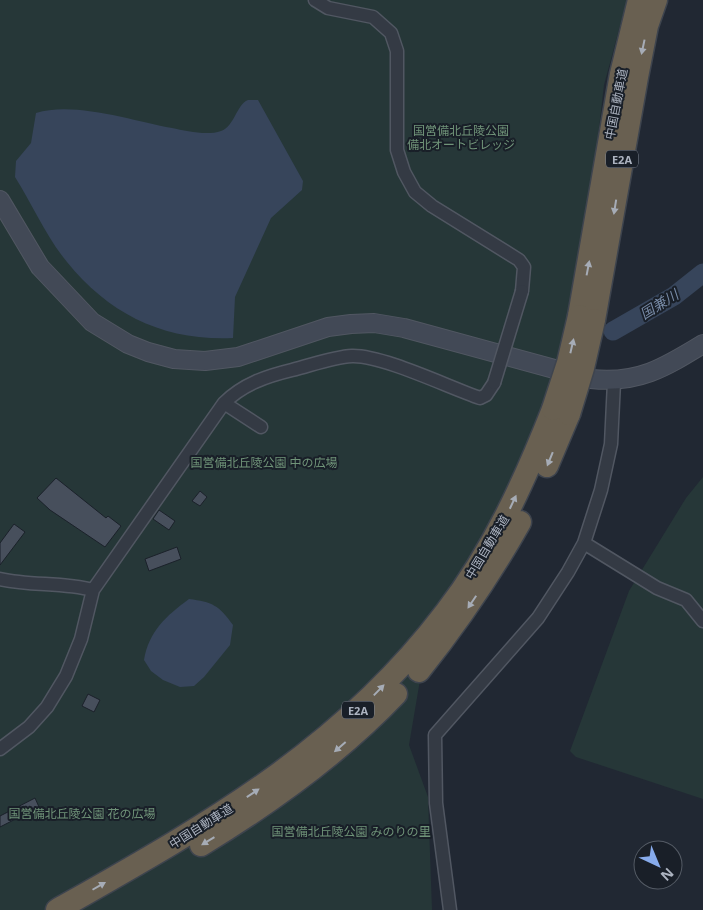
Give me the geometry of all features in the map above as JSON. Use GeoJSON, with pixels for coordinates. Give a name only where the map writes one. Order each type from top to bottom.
{"type":"FeatureCollection","features":[{"type":"Feature","properties":{"kind":"highway","name":"中国自動車道"},"geometry":{"type":"LineString","coordinates":[[57,910],[232,808],[315,747],[365,704],[407,660],[441,618],[480,561],[510,510],[583,368],[587,318],[621,74],[640,0]]}},
{"type":"Feature","properties":{"kind":"highway","name":"中国自動車道"},"geometry":{"type":"LineString","coordinates":[[587,318],[647,26],[656,0]]}},
{"type":"Feature","properties":{"kind":"highway","name":"中国自動車道"},"geometry":{"type":"LineString","coordinates":[[87,910],[190,852],[284,792],[326,760],[381,710],[418,672],[459,622],[493,570],[526,510],[561,412]]}},
{"type":"Feature","properties":{"kind":"street"},"geometry":{"type":"LineString","coordinates":[[0,749],[28,727],[47,707],[66,676],[81,639],[93,590],[224,403],[235,392],[279,373],[353,356],[377,359],[480,398],[486,395],[494,383],[522,291],[524,267],[519,260],[432,206],[415,192],[404,172],[397,150],[397,51],[391,33],[373,17],[328,8],[315,0]]}},
{"type":"Feature","properties":{"kind":"street"},"geometry":{"type":"LineString","coordinates":[[0,200],[40,267],[92,322],[128,344],[174,359],[205,361],[238,357],[328,328],[351,324],[374,324],[404,328],[572,375],[614,382],[647,374],[703,344]]}},
{"type":"Feature","properties":{"kind":"street"},"geometry":{"type":"LineString","coordinates":[[450,910],[436,803],[435,735],[538,618],[568,572],[584,543],[601,490],[611,444],[614,382]]}},
{"type":"Feature","properties":{"kind":"street"},"geometry":{"type":"LineString","coordinates":[[224,403],[260,427]]}},
{"type":"Feature","properties":{"kind":"street"},"geometry":{"type":"LineString","coordinates":[[584,543],[657,588],[686,600],[703,622]]}},
{"type":"Feature","properties":{"kind":"street"},"geometry":{"type":"LineString","coordinates":[[0,579],[76,586],[93,590]]}},
{"type":"Feature","properties":{"kind":"green space"},"geometry":{"type":"Polygon","coordinates":[[[0,0],[627,0],[604,85],[592,189],[567,320],[546,406],[475,555],[430,621],[409,745],[428,797],[432,910],[0,910],[0,0]]]}},
{"type":"Feature","properties":{"kind":"green space"},"geometry":{"type":"Polygon","coordinates":[[[703,477],[703,799],[576,757],[570,751],[629,591],[686,498],[703,477]]]}},
{"type":"Feature","properties":{"kind":"water"},"geometry":{"type":"Polygon","coordinates":[[[248,100],[258,100],[303,181],[302,190],[271,218],[235,297],[233,338],[208,338],[184,335],[140,321],[101,297],[67,262],[46,232],[15,177],[16,161],[31,143],[36,113],[68,109],[104,113],[184,130],[209,133],[226,128],[241,106],[248,100]]]}},
{"type":"Feature","properties":{"kind":"water"},"geometry":{"type":"Polygon","coordinates":[[[189,599],[209,603],[219,609],[233,625],[230,645],[204,677],[194,686],[180,687],[163,680],[151,671],[144,660],[154,632],[166,618],[189,599]]]}},
{"type":"Feature","properties":{"kind":"building"},"geometry":{"type":"Polygon","coordinates":[[[56,478],[106,518],[108,516],[121,526],[105,547],[50,510],[37,498],[56,478]]]}},
{"type":"Feature","properties":{"kind":"building"},"geometry":{"type":"Polygon","coordinates":[[[200,491],[207,497],[200,506],[192,501],[200,491]]]}},
{"type":"Feature","properties":{"kind":"building"},"geometry":{"type":"Polygon","coordinates":[[[159,510],[175,521],[169,530],[153,519],[159,510]]]}},
{"type":"Feature","properties":{"kind":"building"},"geometry":{"type":"Polygon","coordinates":[[[14,524],[25,532],[0,565],[0,543],[14,524]]]}},
{"type":"Feature","properties":{"kind":"building"},"geometry":{"type":"Polygon","coordinates":[[[177,547],[181,559],[149,571],[145,559],[177,547]]]}},
{"type":"Feature","properties":{"kind":"building"},"geometry":{"type":"Polygon","coordinates":[[[88,694],[100,700],[94,712],[82,706],[88,694]]]}},
{"type":"Feature","properties":{"kind":"building"},"geometry":{"type":"Polygon","coordinates":[[[35,798],[39,807],[0,827],[0,816],[35,798]]]}},
{"type":"Feature","properties":{"kind":"waterway","name":"国兼川"},"geometry":{"type":"LineString","coordinates":[[613,331],[674,296],[703,273]]}},
{"type":"Feature","properties":{"kind":"park label","name":"国営備北丘陵公園 備北オートビレッジ"},"geometry":{"type":"Point","coordinates":[461,137]}},
{"type":"Feature","properties":{"kind":"park label","name":"国営備北丘陵公園 中の広場"},"geometry":{"type":"Point","coordinates":[264,462]}},
{"type":"Feature","properties":{"kind":"park label","name":"国営備北丘陵公園 花の広場"},"geometry":{"type":"Point","coordinates":[82,813]}},
{"type":"Feature","properties":{"kind":"park label","name":"国営備北丘陵公園 みのりの里"},"geometry":{"type":"Point","coordinates":[351,831]}}]}
